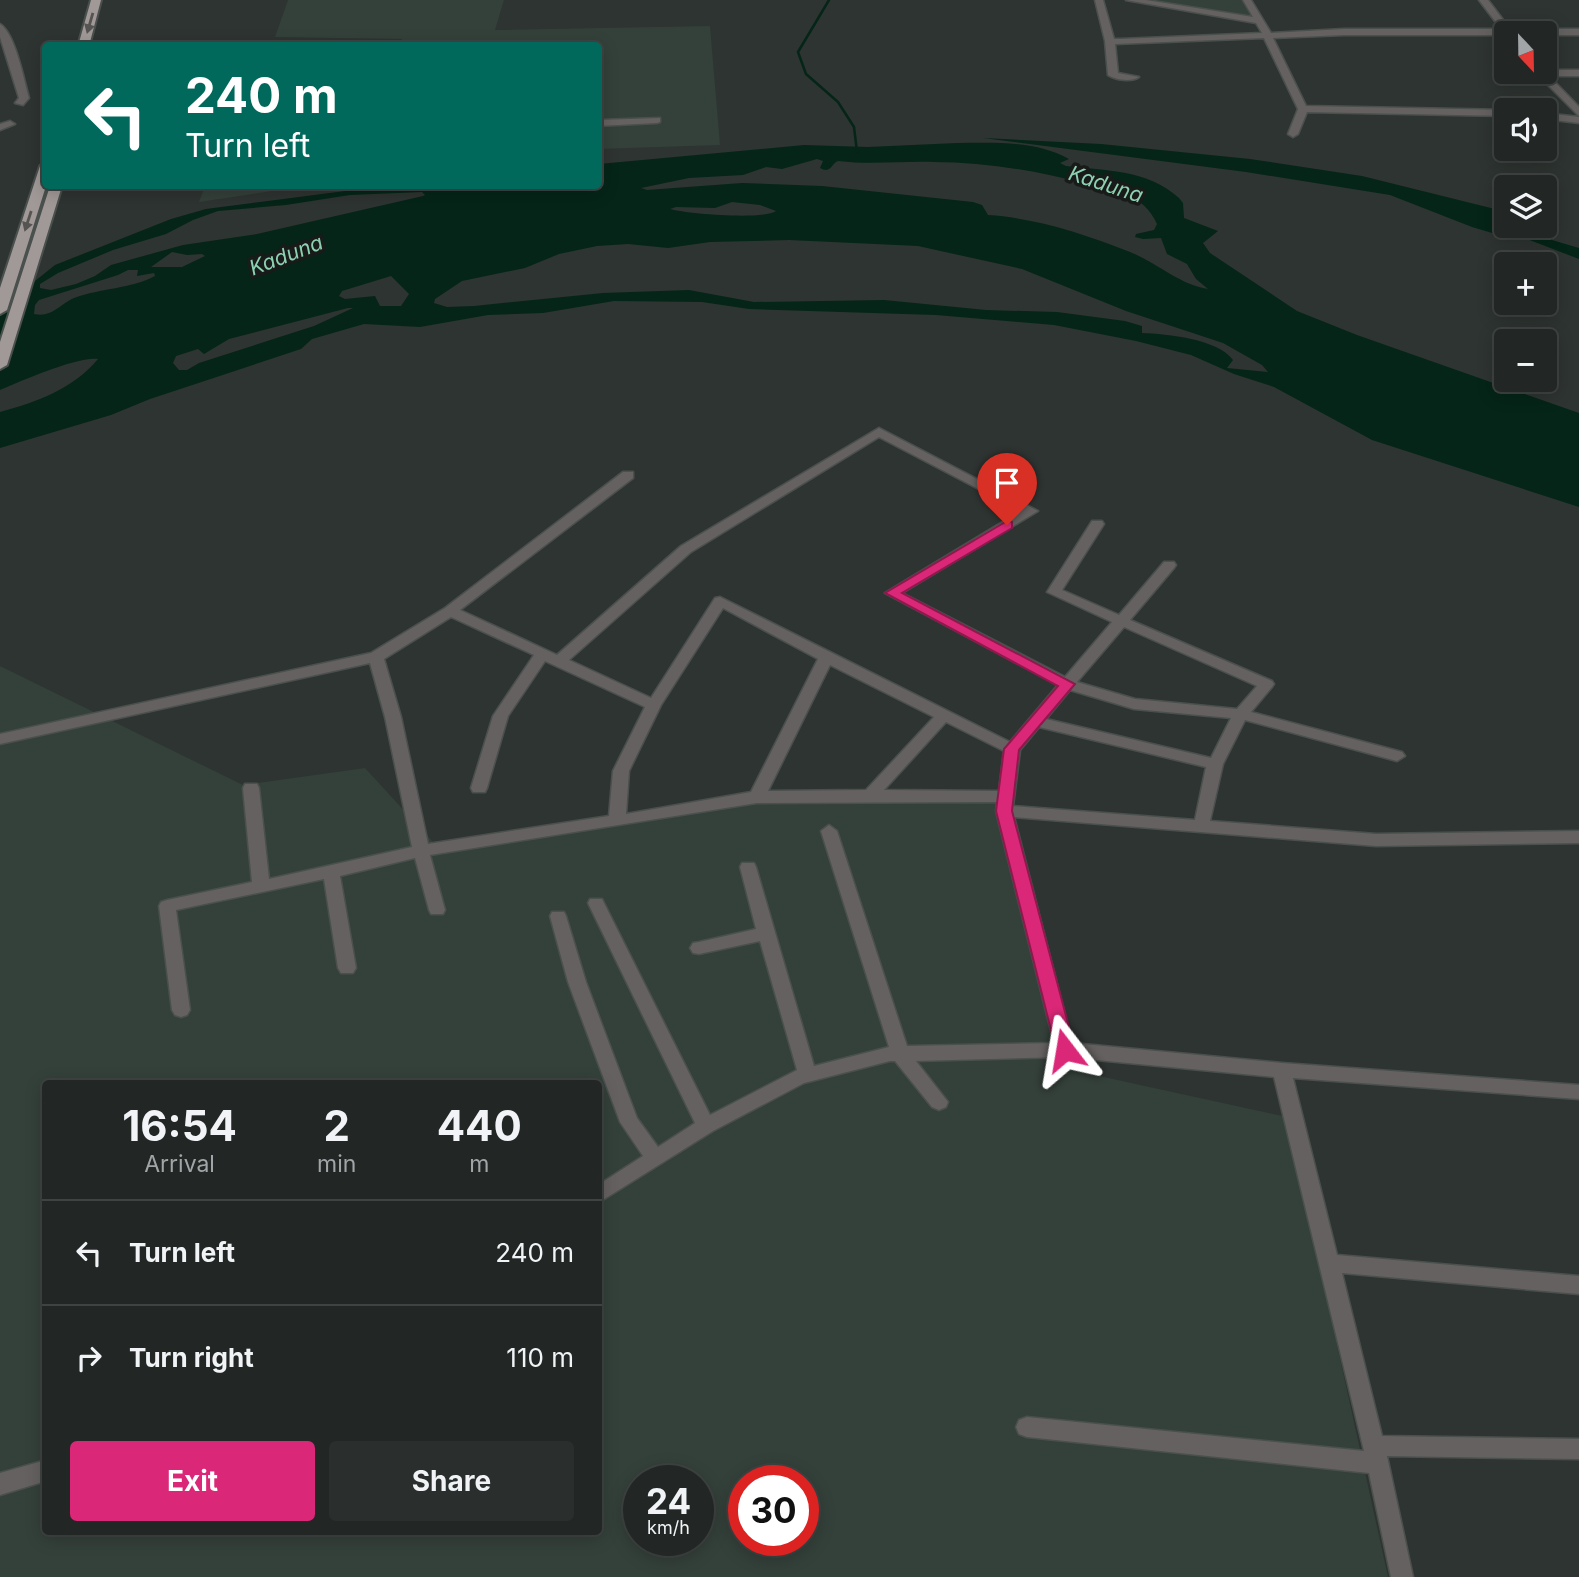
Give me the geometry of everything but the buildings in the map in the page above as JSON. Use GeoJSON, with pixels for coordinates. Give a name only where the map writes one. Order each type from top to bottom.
{"type":"FeatureCollection","features":[{"type":"Feature","properties":{"kind":"highway"},"geometry":{"type":"LineString","coordinates":[[84,42],[96,0]]}},
{"type":"Feature","properties":{"kind":"highway"},"geometry":{"type":"LineString","coordinates":[[97,42],[108,0]]}},
{"type":"Feature","properties":{"kind":"highway"},"geometry":{"type":"LineString","coordinates":[[0,310],[42,178]]}},
{"type":"Feature","properties":{"kind":"highway"},"geometry":{"type":"LineString","coordinates":[[0,365],[55,189]]}},
{"type":"Feature","properties":{"kind":"street"},"geometry":{"type":"LineString","coordinates":[[1099,0],[1110,41],[1113,75],[1134,77]]}},
{"type":"Feature","properties":{"kind":"street"},"geometry":{"type":"LineString","coordinates":[[1130,0],[1260,21]]}},
{"type":"Feature","properties":{"kind":"street"},"geometry":{"type":"LineString","coordinates":[[1247,0],[1268,34],[1303,109],[1293,134]]}},
{"type":"Feature","properties":{"kind":"street"},"geometry":{"type":"LineString","coordinates":[[1483,0],[1499,21]]}},
{"type":"Feature","properties":{"kind":"street"},"geometry":{"type":"LineString","coordinates":[[1110,41],[1121,43],[1268,34],[1494,32]]}},
{"type":"Feature","properties":{"kind":"street"},"geometry":{"type":"LineString","coordinates":[[1558,32],[1579,32]]}},
{"type":"Feature","properties":{"kind":"street"},"geometry":{"type":"LineString","coordinates":[[2,34],[24,98],[20,103]]}},
{"type":"Feature","properties":{"kind":"street"},"geometry":{"type":"LineString","coordinates":[[1558,73],[1579,73]]}},
{"type":"Feature","properties":{"kind":"street"},"geometry":{"type":"LineString","coordinates":[[1551,84],[1579,113]]}},
{"type":"Feature","properties":{"kind":"street"},"geometry":{"type":"LineString","coordinates":[[1303,109],[1494,113]]}},
{"type":"Feature","properties":{"kind":"street"},"geometry":{"type":"LineString","coordinates":[[1557,117],[1579,120]]}},
{"type":"Feature","properties":{"kind":"street"},"geometry":{"type":"LineString","coordinates":[[602,123],[657,120]]}},
{"type":"Feature","properties":{"kind":"street"},"geometry":{"type":"LineString","coordinates":[[559,661],[686,549],[879,432],[1031,511],[892,593],[1068,684],[1134,704],[1241,714],[1397,757]]}},
{"type":"Feature","properties":{"kind":"street"},"geometry":{"type":"LineString","coordinates":[[0,739],[376,657],[450,611],[628,475]]}},
{"type":"Feature","properties":{"kind":"street"},"geometry":{"type":"LineString","coordinates":[[1097,524],[1054,592],[1267,684],[1241,714],[1215,764],[1201,827]]}},
{"type":"Feature","properties":{"kind":"street"},"geometry":{"type":"LineString","coordinates":[[1065,1050],[1004,804],[1012,749],[1169,565]]}},
{"type":"Feature","properties":{"kind":"street"},"geometry":{"type":"LineString","coordinates":[[617,821],[621,771],[653,705],[720,601],[1012,749]]}},
{"type":"Feature","properties":{"kind":"street"},"geometry":{"type":"LineString","coordinates":[[450,611],[653,705]]}},
{"type":"Feature","properties":{"kind":"street"},"geometry":{"type":"LineString","coordinates":[[479,788],[501,716],[543,653]]}},
{"type":"Feature","properties":{"kind":"street"},"geometry":{"type":"LineString","coordinates":[[376,657],[393,717],[421,851],[437,910]]}},
{"type":"Feature","properties":{"kind":"street"},"geometry":{"type":"LineString","coordinates":[[757,797],[826,657]]}},
{"type":"Feature","properties":{"kind":"street"},"geometry":{"type":"LineString","coordinates":[[870,795],[944,715]]}},
{"type":"Feature","properties":{"kind":"street"},"geometry":{"type":"LineString","coordinates":[[1037,722],[1215,764]]}},
{"type":"Feature","properties":{"kind":"street"},"geometry":{"type":"LineString","coordinates":[[251,788],[261,886]]}},
{"type":"Feature","properties":{"kind":"street"},"geometry":{"type":"LineString","coordinates":[[181,1010],[167,906],[421,851],[757,797],[870,795],[1004,804],[1201,827],[1376,840],[1579,837]]}},
{"type":"Feature","properties":{"kind":"street"},"geometry":{"type":"LineString","coordinates":[[829,831],[900,1054],[939,1102]]}},
{"type":"Feature","properties":{"kind":"street"},"geometry":{"type":"LineString","coordinates":[[747,867],[808,1074]]}},
{"type":"Feature","properties":{"kind":"street"},"geometry":{"type":"LineString","coordinates":[[331,872],[347,968]]}},
{"type":"Feature","properties":{"kind":"street"},"geometry":{"type":"LineString","coordinates":[[596,902],[706,1126]]}},
{"type":"Feature","properties":{"kind":"street"},"geometry":{"type":"LineString","coordinates":[[558,916],[577,982],[629,1122],[655,1157]]}},
{"type":"Feature","properties":{"kind":"street"},"geometry":{"type":"LineString","coordinates":[[699,948],[766,933]]}},
{"type":"Feature","properties":{"kind":"street"},"geometry":{"type":"LineString","coordinates":[[602,1192],[655,1157],[753,1099],[808,1074],[900,1054],[1065,1050],[1282,1070],[1579,1092]]}},
{"type":"Feature","properties":{"kind":"street"},"geometry":{"type":"LineString","coordinates":[[1282,1070],[1330,1263],[1402,1577]]}},
{"type":"Feature","properties":{"kind":"street"},"geometry":{"type":"LineString","coordinates":[[1330,1263],[1579,1285]]}},
{"type":"Feature","properties":{"kind":"street"},"geometry":{"type":"LineString","coordinates":[[1027,1427],[1375,1455],[1579,1449]]}},
{"type":"Feature","properties":{"kind":"street"},"geometry":{"type":"LineString","coordinates":[[0,1484],[42,1471]]}},
{"type":"Feature","properties":{"kind":"shaded area"},"geometry":{"type":"Polygon","coordinates":[[[288,0],[504,0],[495,30],[710,26],[720,145],[602,149],[602,42],[401,42],[402,39],[275,37],[288,0]]]}},
{"type":"Feature","properties":{"kind":"shaded area"},"geometry":{"type":"Polygon","coordinates":[[[1126,0],[1242,0],[1254,21],[1163,7],[1126,0]]]}},
{"type":"Feature","properties":{"kind":"shaded area"},"geometry":{"type":"Polygon","coordinates":[[[204,189],[285,189],[199,202],[204,189]]]}},
{"type":"Feature","properties":{"kind":"shaded area"},"geometry":{"type":"Polygon","coordinates":[[[0,666],[243,785],[365,768],[433,842],[731,801],[781,790],[947,794],[1006,802],[1058,1067],[1287,1117],[1388,1577],[0,1577],[0,666]]]}},
{"type":"Feature","properties":{"kind":"water"},"geometry":{"type":"Polygon","coordinates":[[[983,138],[1101,144],[1250,159],[1362,176],[1494,209],[1494,234],[1390,195],[1246,172],[983,138]]]}},
{"type":"Feature","properties":{"kind":"water","name":"Kaduna"},"geometry":{"type":"Polygon","coordinates":[[[1000,143],[1042,148],[1069,159],[1060,163],[1066,166],[1140,176],[1179,198],[1183,203],[1184,218],[1218,231],[1203,243],[1210,253],[1297,311],[1494,383],[1494,392],[1519,392],[1579,413],[1579,507],[1372,440],[1274,387],[1234,374],[1191,355],[1136,341],[1054,325],[936,315],[749,309],[702,302],[614,301],[543,313],[488,315],[420,327],[364,324],[312,339],[301,349],[150,399],[111,415],[0,448],[0,412],[54,393],[77,379],[98,359],[64,365],[0,390],[0,309],[55,265],[171,219],[206,209],[353,190],[602,189],[602,164],[804,145],[868,147],[1000,143]],[[817,159],[782,169],[766,167],[743,175],[689,178],[641,188],[647,190],[742,183],[822,186],[973,202],[982,205],[988,215],[1042,223],[1113,245],[1140,256],[1188,283],[1208,289],[1196,279],[1187,264],[1167,254],[1161,238],[1135,237],[1136,234],[1154,230],[1157,224],[1145,206],[1128,195],[1068,179],[992,166],[838,161],[826,170],[820,168],[823,161],[817,159]],[[422,192],[350,195],[286,205],[218,211],[166,234],[113,250],[58,273],[40,284],[40,288],[51,290],[76,284],[111,265],[183,245],[257,234],[425,195],[422,192]],[[732,202],[715,208],[670,209],[742,216],[776,211],[760,205],[732,202]],[[789,240],[710,242],[668,248],[628,244],[597,246],[559,254],[525,268],[462,281],[435,299],[434,303],[447,307],[474,306],[603,293],[689,290],[754,302],[884,300],[986,310],[1057,312],[1125,321],[1142,326],[1142,333],[1178,336],[1204,342],[1226,353],[1233,360],[1227,368],[1268,372],[1262,365],[1223,343],[1126,311],[1022,269],[918,246],[789,240]],[[172,252],[151,267],[182,267],[205,256],[202,254],[172,252]],[[128,270],[39,300],[34,314],[46,314],[74,298],[136,284],[155,276],[154,273],[137,276],[138,270],[128,270]],[[391,276],[342,291],[339,296],[345,299],[375,296],[380,306],[401,306],[409,294],[391,276]],[[353,308],[229,339],[204,354],[198,349],[176,356],[173,363],[179,370],[187,370],[199,363],[314,326],[353,308]]]}},
{"type":"Feature","properties":{"kind":"water"},"geometry":{"type":"Polygon","coordinates":[[[1509,238],[1552,238],[1579,248],[1579,259],[1527,239],[1509,238]]]}},
{"type":"Feature","properties":{"kind":"waterway"},"geometry":{"type":"LineString","coordinates":[[829,0],[798,52],[806,74],[838,102],[854,127],[857,152]]}},
{"type":"Feature","properties":{"kind":"route"},"geometry":{"type":"LineString","coordinates":[[1007,525],[892,593],[1068,684],[1012,749],[1004,797],[1004,811],[1065,1050]]}}]}
